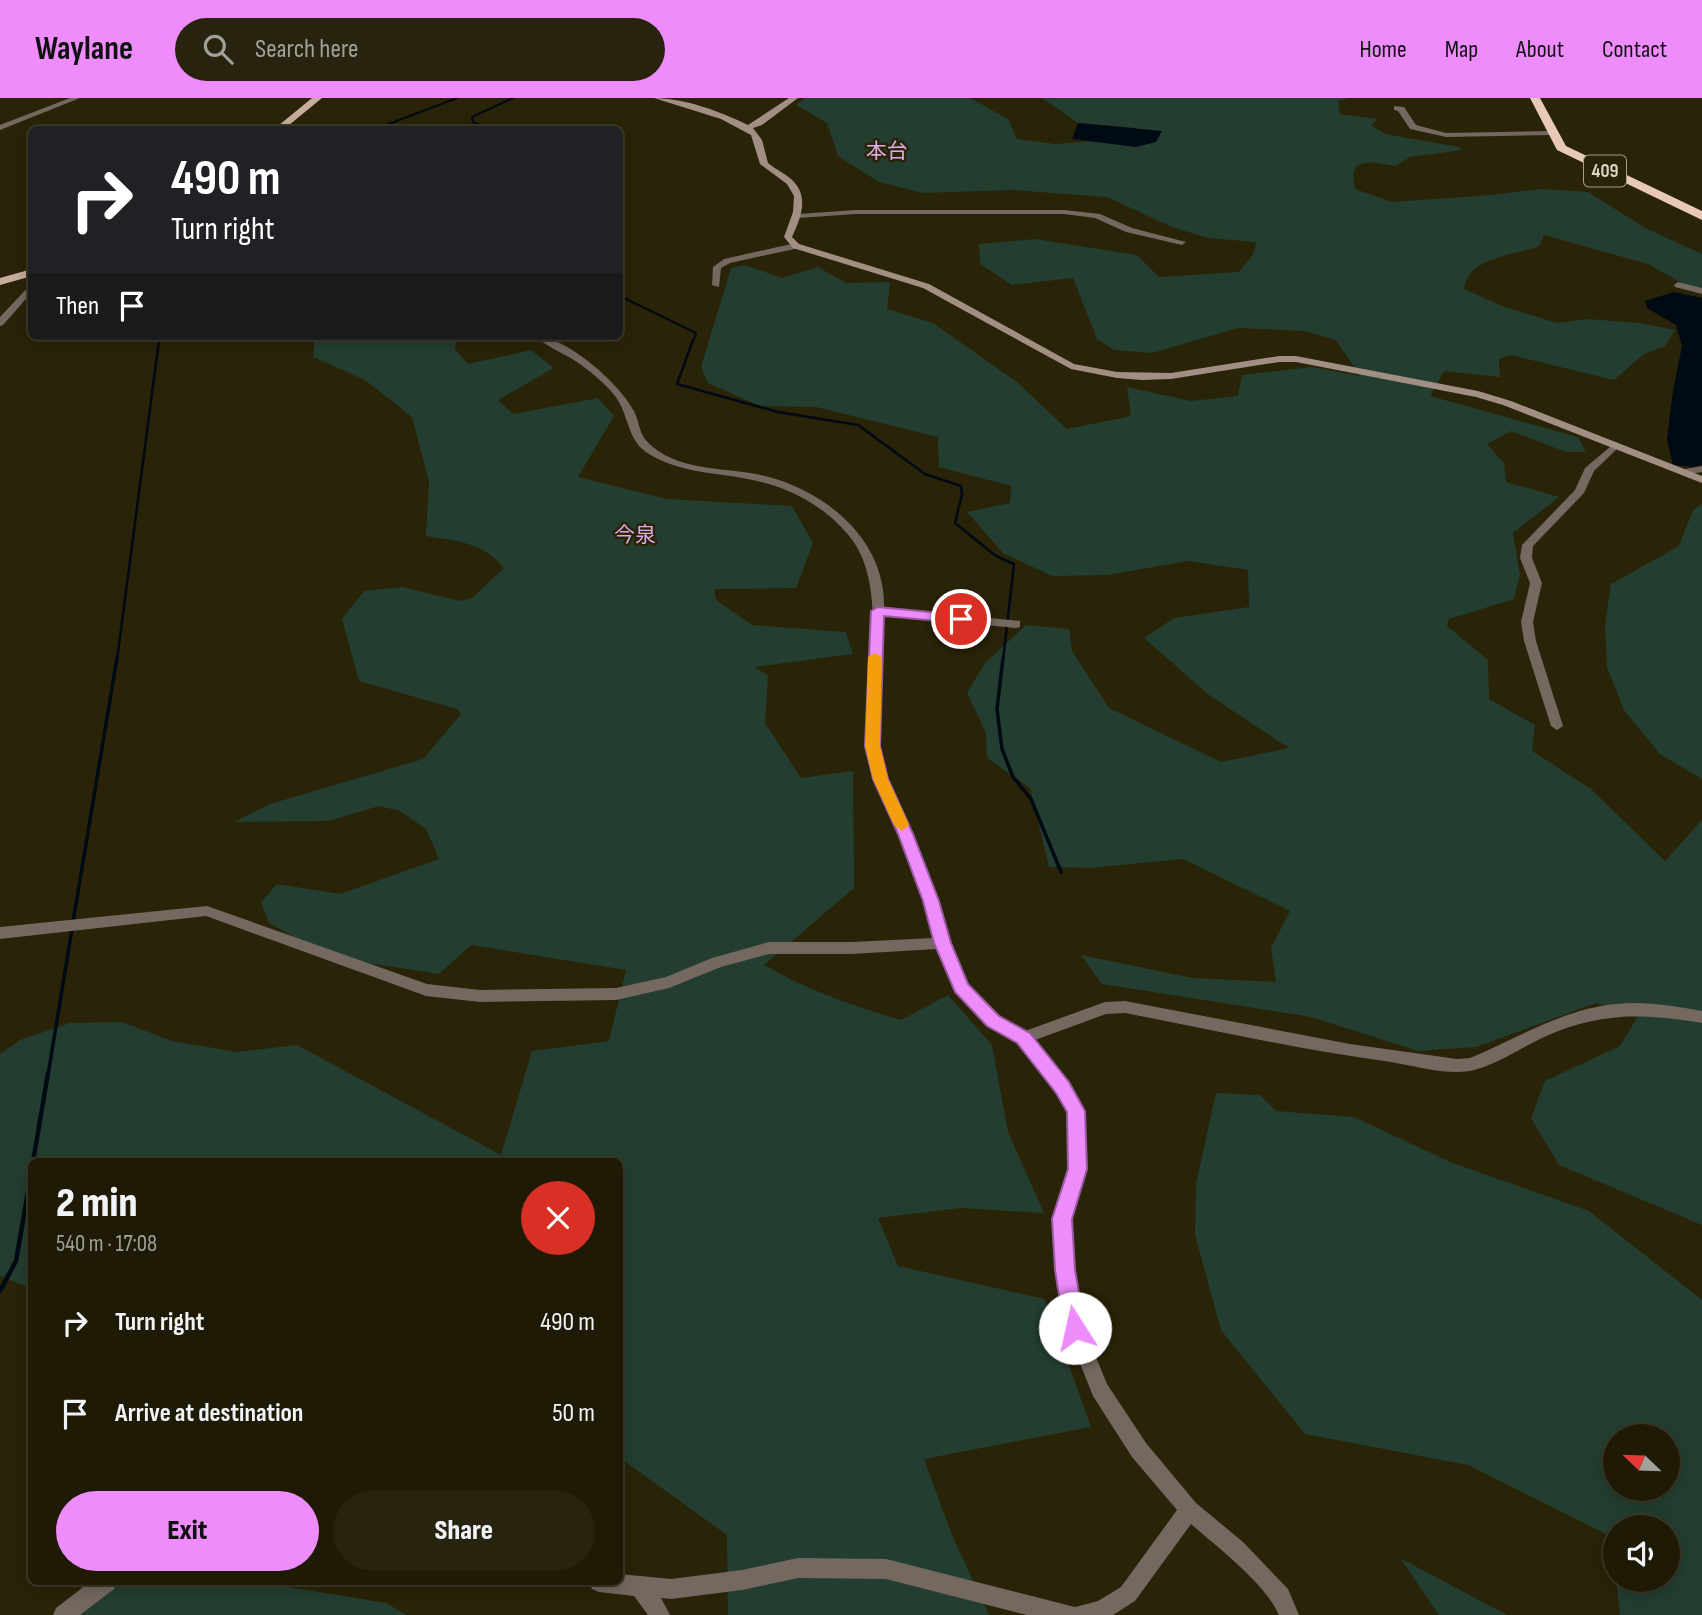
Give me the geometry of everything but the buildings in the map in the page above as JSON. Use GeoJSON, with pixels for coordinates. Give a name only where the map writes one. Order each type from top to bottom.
{"type":"FeatureCollection","features":[{"type":"Feature","properties":{"kind":"highway","name":"409"},"geometry":{"type":"LineString","coordinates":[[1535,98],[1561,148],[1702,216]]}},
{"type":"Feature","properties":{"kind":"main road"},"geometry":{"type":"LineString","coordinates":[[282,126],[318,98]]}},
{"type":"Feature","properties":{"kind":"main road"},"geometry":{"type":"LineString","coordinates":[[0,282],[28,273]]}},
{"type":"Feature","properties":{"kind":"street"},"geometry":{"type":"LineString","coordinates":[[0,128],[76,98]]}},
{"type":"Feature","properties":{"kind":"street"},"geometry":{"type":"LineString","coordinates":[[658,98],[747,128],[758,140],[764,163],[790,181],[796,189],[800,203],[798,216],[788,237],[796,246]]}},
{"type":"Feature","properties":{"kind":"street"},"geometry":{"type":"LineString","coordinates":[[747,128],[759,123],[794,98]]}},
{"type":"Feature","properties":{"kind":"street"},"geometry":{"type":"LineString","coordinates":[[1397,108],[1401,109],[1413,127],[1446,135],[1552,133]]}},
{"type":"Feature","properties":{"kind":"street"},"geometry":{"type":"LineString","coordinates":[[798,216],[856,212],[1064,212],[1097,216],[1129,230],[1182,242]]}},
{"type":"Feature","properties":{"kind":"street"},"geometry":{"type":"LineString","coordinates":[[716,285],[717,267],[727,261],[796,246],[926,286],[1072,366],[1142,377],[1171,376],[1279,359],[1316,362],[1478,394],[1702,480]]}},
{"type":"Feature","properties":{"kind":"street"},"geometry":{"type":"LineString","coordinates":[[1678,285],[1702,291]]}},
{"type":"Feature","properties":{"kind":"street"},"geometry":{"type":"LineString","coordinates":[[0,323],[28,291]]}},
{"type":"Feature","properties":{"kind":"street"},"geometry":{"type":"LineString","coordinates":[[547,340],[584,363],[607,382],[630,413],[636,436],[663,458],[684,466],[764,480],[814,499],[850,530],[868,559],[878,611],[873,746],[880,779],[923,878],[942,943],[961,988],[993,1021],[1024,1038],[1076,1111],[1078,1169],[1062,1219],[1065,1270],[1075,1328],[1100,1390],[1139,1450],[1189,1510],[1236,1549],[1281,1596],[1289,1615]]}},
{"type":"Feature","properties":{"kind":"street"},"geometry":{"type":"LineString","coordinates":[[1557,726],[1530,641],[1527,622],[1536,583],[1525,553],[1528,545],[1580,491],[1589,470],[1616,446]]}},
{"type":"Feature","properties":{"kind":"street"},"geometry":{"type":"LineString","coordinates":[[1684,472],[1702,469]]}},
{"type":"Feature","properties":{"kind":"street"},"geometry":{"type":"LineString","coordinates":[[878,611],[1016,624]]}},
{"type":"Feature","properties":{"kind":"street"},"geometry":{"type":"LineString","coordinates":[[0,933],[208,911],[426,990],[480,996],[616,995],[669,982],[717,962],[769,948],[852,948],[942,943]]}},
{"type":"Feature","properties":{"kind":"street"},"geometry":{"type":"LineString","coordinates":[[1024,1038],[1105,1008],[1125,1007],[1350,1050],[1457,1065],[1471,1064],[1581,1016],[1605,1011],[1626,1009],[1702,1017]]}},
{"type":"Feature","properties":{"kind":"street"},"geometry":{"type":"LineString","coordinates":[[1082,1615],[1102,1609],[1128,1594],[1189,1510]]}},
{"type":"Feature","properties":{"kind":"street"},"geometry":{"type":"LineString","coordinates":[[623,1585],[702,1587],[798,1568],[886,1569],[1068,1615]]}},
{"type":"Feature","properties":{"kind":"street"},"geometry":{"type":"LineString","coordinates":[[63,1615],[103,1585]]}},
{"type":"Feature","properties":{"kind":"street"},"geometry":{"type":"LineString","coordinates":[[640,1587],[660,1615]]}},
{"type":"Feature","properties":{"kind":"green space"},"geometry":{"type":"Polygon","coordinates":[[[805,98],[970,98],[1008,119],[1017,139],[1055,144],[1095,141],[1136,147],[1136,128],[1078,123],[1042,98],[1350,98],[1338,101],[1340,114],[1378,119],[1371,125],[1385,134],[1459,147],[1462,150],[1410,157],[1395,166],[1370,162],[1357,165],[1353,174],[1355,189],[1392,202],[1541,189],[1588,192],[1645,228],[1702,254],[1702,288],[1685,285],[1648,264],[1544,235],[1539,246],[1483,264],[1467,278],[1464,289],[1502,306],[1557,323],[1587,319],[1641,323],[1675,330],[1665,346],[1644,354],[1614,380],[1510,355],[1499,359],[1500,377],[1444,371],[1430,396],[1578,437],[1586,452],[1566,452],[1511,431],[1487,444],[1504,463],[1506,482],[1559,497],[1513,533],[1520,575],[1514,599],[1449,619],[1447,626],[1488,660],[1489,699],[1535,725],[1532,751],[1591,789],[1665,861],[1702,820],[1702,1225],[1559,1165],[1531,1118],[1545,1081],[1620,1046],[1638,1016],[1596,1003],[1476,1047],[1418,1051],[1311,1017],[1102,984],[1081,955],[1193,978],[1276,982],[1271,948],[1290,911],[1183,859],[1090,868],[1049,867],[1030,788],[987,758],[986,733],[967,693],[985,663],[1026,625],[1069,629],[1072,651],[1109,708],[1221,762],[1289,748],[1209,695],[1144,638],[1174,618],[1249,607],[1248,570],[1188,561],[1107,575],[1052,576],[1003,553],[967,512],[1010,503],[1011,486],[939,467],[938,437],[816,407],[760,406],[708,383],[701,367],[731,268],[745,265],[782,278],[818,267],[846,283],[890,282],[887,309],[933,323],[1017,382],[1067,429],[1131,416],[1127,387],[1191,401],[1238,396],[1242,375],[1312,367],[1360,376],[1336,340],[1304,331],[1238,328],[1152,353],[1114,350],[1097,339],[1073,278],[1012,285],[980,264],[979,244],[1035,239],[1137,255],[1159,277],[1239,272],[1254,253],[1256,242],[1208,238],[1172,227],[1107,197],[1013,190],[923,193],[879,182],[838,156],[827,123],[796,105],[805,98]]]}},
{"type":"Feature","properties":{"kind":"green space"},"geometry":{"type":"Polygon","coordinates":[[[315,340],[456,340],[455,349],[468,364],[531,350],[554,368],[498,400],[513,414],[598,398],[614,416],[578,477],[667,499],[792,506],[813,543],[796,588],[714,589],[716,600],[752,625],[846,632],[853,654],[754,667],[768,675],[765,723],[801,778],[853,771],[854,888],[764,965],[831,997],[901,1020],[948,995],[992,1045],[1008,1132],[1044,1213],[960,1208],[878,1218],[898,1266],[1045,1299],[1091,1427],[924,1459],[952,1535],[989,1615],[728,1615],[727,1535],[623,1460],[623,1158],[28,1158],[28,1287],[0,1276],[0,1054],[20,1040],[70,1023],[122,1022],[172,1041],[237,1052],[297,1045],[501,1155],[532,1051],[609,1041],[626,970],[471,945],[439,974],[330,957],[269,923],[261,902],[277,884],[340,894],[439,859],[426,829],[400,811],[379,806],[328,821],[234,822],[270,804],[423,759],[461,714],[457,709],[359,681],[342,619],[364,591],[402,587],[460,601],[472,598],[504,568],[496,559],[469,544],[426,536],[429,482],[412,417],[365,380],[313,357],[315,340]]]}},
{"type":"Feature","properties":{"kind":"green space"},"geometry":{"type":"Polygon","coordinates":[[[1702,504],[1702,779],[1660,754],[1624,710],[1607,667],[1605,624],[1611,584],[1679,546],[1693,510],[1702,504]]]}},
{"type":"Feature","properties":{"kind":"green space"},"geometry":{"type":"Polygon","coordinates":[[[1216,1093],[1260,1095],[1276,1111],[1354,1117],[1450,1162],[1589,1211],[1702,1300],[1702,1615],[1620,1615],[1617,1592],[1680,1592],[1680,1515],[1603,1515],[1603,1532],[1468,1465],[1305,1434],[1221,1330],[1195,1235],[1196,1184],[1216,1093]]]}},
{"type":"Feature","properties":{"kind":"green space"},"geometry":{"type":"Polygon","coordinates":[[[1400,1558],[1507,1615],[1439,1615],[1400,1558]]]}},
{"type":"Feature","properties":{"kind":"green space"},"geometry":{"type":"Polygon","coordinates":[[[83,1585],[277,1585],[386,1603],[407,1615],[63,1615],[83,1585]]]}},
{"type":"Feature","properties":{"kind":"shaded area"},"geometry":{"type":"Polygon","coordinates":[[[1078,123],[1162,131],[1156,142],[1136,147],[1072,139],[1078,123]]]}},
{"type":"Feature","properties":{"kind":"shaded area"},"geometry":{"type":"Polygon","coordinates":[[[1674,292],[1702,298],[1702,465],[1692,467],[1673,465],[1667,440],[1682,346],[1676,325],[1647,308],[1645,301],[1674,292]]]}},
{"type":"Feature","properties":{"kind":"waterway"},"geometry":{"type":"LineString","coordinates":[[384,126],[457,98]]}},
{"type":"Feature","properties":{"kind":"waterway"},"geometry":{"type":"LineString","coordinates":[[482,126],[473,122],[472,117],[513,98]]}},
{"type":"Feature","properties":{"kind":"waterway"},"geometry":{"type":"LineString","coordinates":[[623,297],[696,333],[693,342]]}},
{"type":"Feature","properties":{"kind":"waterway"},"geometry":{"type":"LineString","coordinates":[[117,660],[159,340]]}},
{"type":"Feature","properties":{"kind":"waterway"},"geometry":{"type":"LineString","coordinates":[[693,340],[677,384],[778,412],[858,425],[925,474],[961,486],[962,494],[955,523],[996,556],[1014,564],[1003,660]]}},
{"type":"Feature","properties":{"kind":"waterway"},"geometry":{"type":"LineString","coordinates":[[73,922],[117,658]]}},
{"type":"Feature","properties":{"kind":"waterway"},"geometry":{"type":"LineString","coordinates":[[1003,658],[997,709],[1002,749],[1013,777],[1031,799],[1061,872]]}},
{"type":"Feature","properties":{"kind":"waterway"},"geometry":{"type":"LineString","coordinates":[[48,1075],[72,929]]}},
{"type":"Feature","properties":{"kind":"waterway"},"geometry":{"type":"LineString","coordinates":[[34,1158],[48,1073]]}},
{"type":"Feature","properties":{"kind":"waterway"},"geometry":{"type":"LineString","coordinates":[[0,1291],[16,1261],[28,1192]]}},
{"type":"Feature","properties":{"kind":"slow traffic"},"geometry":{"type":"LineString","coordinates":[[875,657],[873,746],[880,779],[902,825]]}},
{"type":"Feature","properties":{"kind":"district","name":"本台"},"geometry":{"type":"Point","coordinates":[887,151]}},
{"type":"Feature","properties":{"kind":"district","name":"今泉"},"geometry":{"type":"Point","coordinates":[635,535]}},
{"type":"Feature","properties":{"kind":"route"},"geometry":{"type":"LineString","coordinates":[[961,619],[878,611],[873,686],[873,746],[880,779],[931,901],[942,943],[961,988],[993,1021],[1024,1038],[1076,1111],[1078,1169],[1062,1219],[1065,1270],[1075,1328]]}}]}
